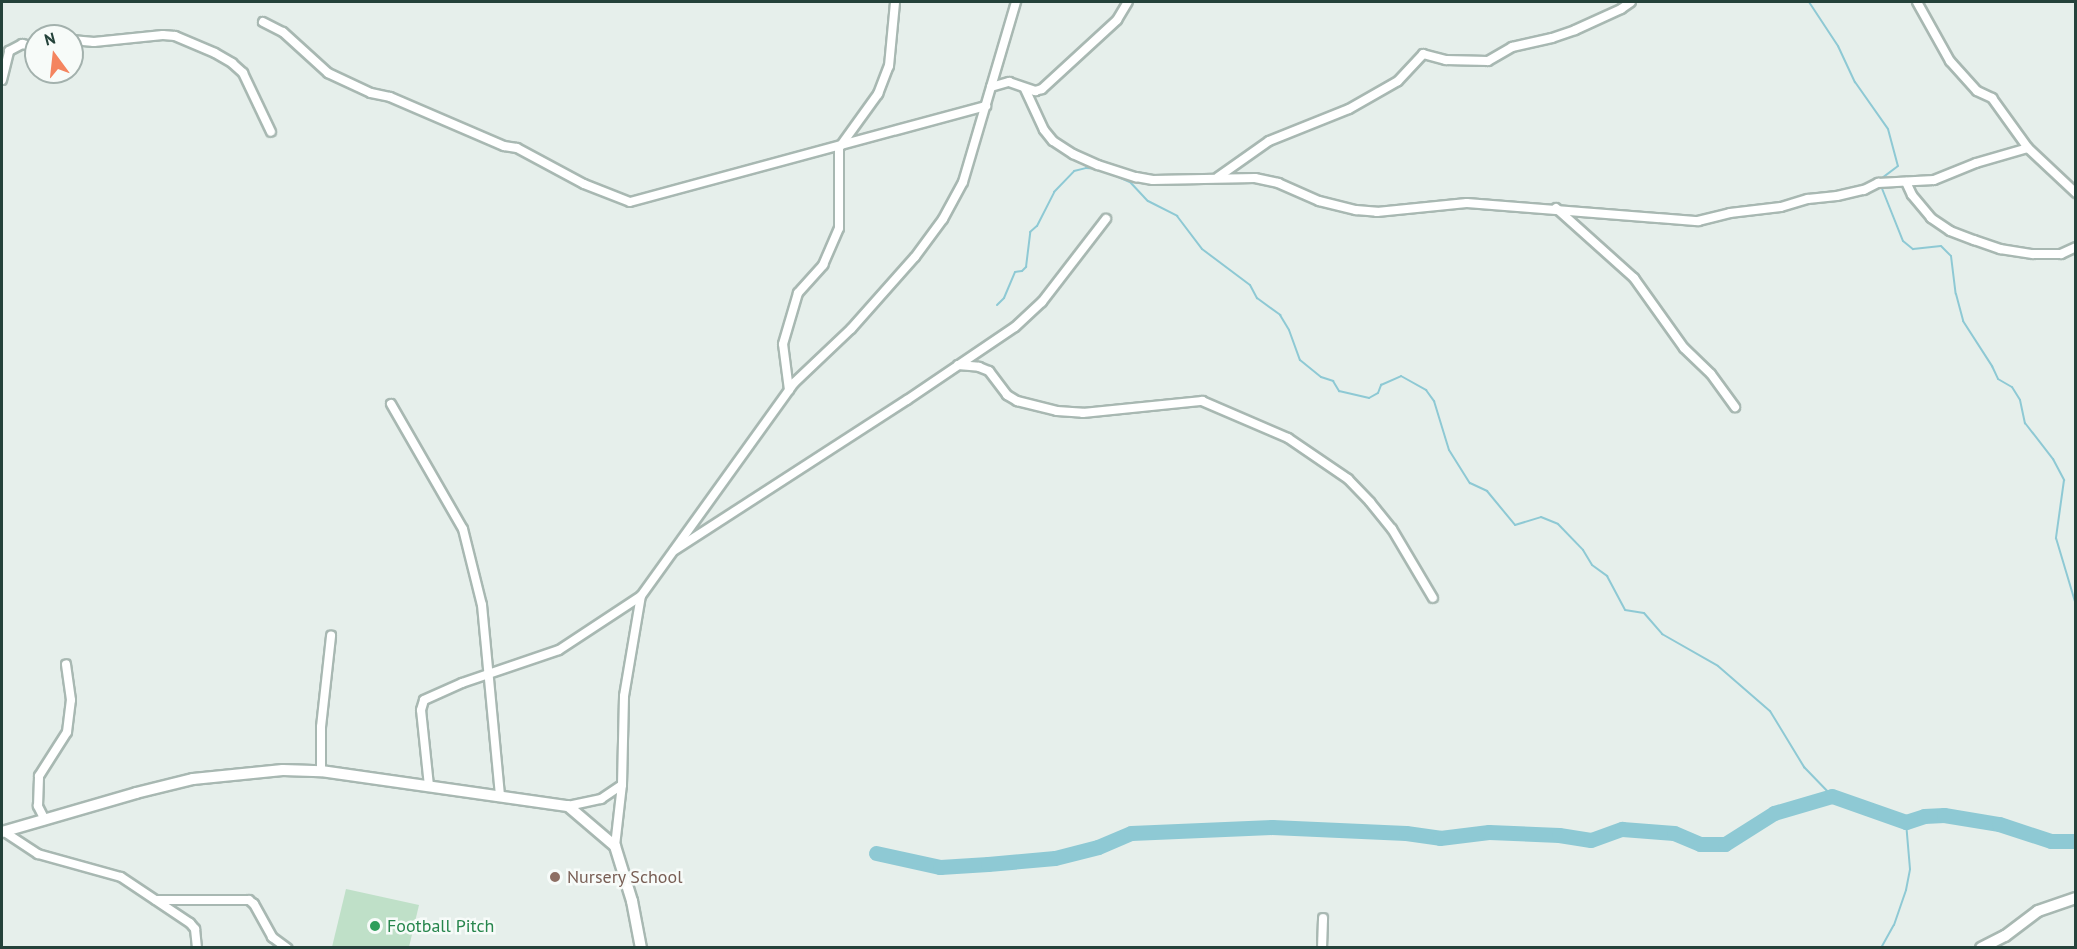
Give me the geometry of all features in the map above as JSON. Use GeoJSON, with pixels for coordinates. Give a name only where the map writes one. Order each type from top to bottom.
{"type":"FeatureCollection","features":[{"type":"Feature","properties":{"kind":"street"},"geometry":{"type":"LineString","coordinates":[[789,390],[783,344],[798,293],[832,250],[839,228],[840,147],[878,94],[889,66],[895,2]]}},
{"type":"Feature","properties":{"kind":"street"},"geometry":{"type":"LineString","coordinates":[[429,786],[421,704],[424,700],[462,683],[490,676],[559,650],[641,596],[789,390],[851,329],[915,257],[943,219],[963,182],[1016,2]]}},
{"type":"Feature","properties":{"kind":"street"},"geometry":{"type":"LineString","coordinates":[[991,87],[1009,82],[1035,91],[1049,85],[1117,20],[1128,2]]}},
{"type":"Feature","properties":{"kind":"street"},"geometry":{"type":"LineString","coordinates":[[1217,177],[1269,141],[1349,110],[1398,81],[1423,54],[1446,60],[1488,61],[1525,42],[1552,38],[1575,30],[1622,9],[1630,2]]}},
{"type":"Feature","properties":{"kind":"street"},"geometry":{"type":"LineString","coordinates":[[1917,2],[1950,61],[1977,91],[1992,98],[2028,148],[2076,193]]}},
{"type":"Feature","properties":{"kind":"street"},"geometry":{"type":"LineString","coordinates":[[263,22],[283,32],[328,74],[371,93],[390,96],[504,146],[517,148],[584,184],[630,202],[986,106]]}},
{"type":"Feature","properties":{"kind":"street"},"geometry":{"type":"LineString","coordinates":[[84,41],[175,36],[215,53],[232,63],[243,74],[271,132]]}},
{"type":"Feature","properties":{"kind":"street"},"geometry":{"type":"LineString","coordinates":[[2,80],[9,51],[24,44]]}},
{"type":"Feature","properties":{"kind":"street"},"geometry":{"type":"LineString","coordinates":[[1025,89],[1044,130],[1053,141],[1073,154],[1136,177],[1172,180],[1217,177],[1255,178],[1278,183],[1319,201],[1356,210],[1377,212],[1467,203],[1556,208],[1698,221],[1730,213],[1781,207],[1808,199],[1838,196],[1864,190],[1878,183],[1934,180],[1976,163],[2028,148]]}},
{"type":"Feature","properties":{"kind":"street"},"geometry":{"type":"LineString","coordinates":[[1906,182],[1916,202],[1931,218],[1950,231],[2000,249],[2033,254],[2061,254],[2076,247]]}},
{"type":"Feature","properties":{"kind":"street"},"geometry":{"type":"LineString","coordinates":[[1556,208],[1634,278],[1684,348],[1711,374],[1735,407]]}},
{"type":"Feature","properties":{"kind":"street"},"geometry":{"type":"LineString","coordinates":[[669,554],[1015,327],[1042,302],[1106,219]]}},
{"type":"Feature","properties":{"kind":"street"},"geometry":{"type":"LineString","coordinates":[[958,365],[979,367],[989,371],[1000,388],[1017,401],[1057,411],[1083,413],[1202,401],[1288,438],[1348,479],[1370,502],[1392,530],[1433,598]]}},
{"type":"Feature","properties":{"kind":"street"},"geometry":{"type":"LineString","coordinates":[[390,404],[463,529],[482,605],[500,795]]}},
{"type":"Feature","properties":{"kind":"street"},"geometry":{"type":"LineString","coordinates":[[641,596],[624,696],[622,785],[615,846],[632,901],[641,948]]}},
{"type":"Feature","properties":{"kind":"street"},"geometry":{"type":"LineString","coordinates":[[321,771],[321,726],[331,636]]}},
{"type":"Feature","properties":{"kind":"street"},"geometry":{"type":"LineString","coordinates":[[45,820],[38,806],[39,776],[67,732],[71,700],[66,664]]}},
{"type":"Feature","properties":{"kind":"street"},"geometry":{"type":"LineString","coordinates":[[2,831],[136,793],[214,776],[283,770],[321,771],[568,806],[601,799],[622,785]]}},
{"type":"Feature","properties":{"kind":"street"},"geometry":{"type":"LineString","coordinates":[[568,806],[615,846]]}},
{"type":"Feature","properties":{"kind":"street"},"geometry":{"type":"LineString","coordinates":[[2,831],[38,854],[121,877],[190,923],[195,928],[197,948]]}},
{"type":"Feature","properties":{"kind":"street"},"geometry":{"type":"LineString","coordinates":[[1981,948],[2005,936],[2038,911],[2076,898]]}},
{"type":"Feature","properties":{"kind":"street"},"geometry":{"type":"LineString","coordinates":[[152,899],[249,900],[254,904],[272,937],[287,948]]}},
{"type":"Feature","properties":{"kind":"street"},"geometry":{"type":"LineString","coordinates":[[1322,948],[1323,918]]}},
{"type":"Feature","properties":{"kind":"green space","name":"Football Pitch"},"geometry":{"type":"Polygon","coordinates":[[[346,889],[419,905],[409,947],[332,947],[346,889]]]}},
{"type":"Feature","properties":{"kind":"waterway"},"geometry":{"type":"LineString","coordinates":[[1809,2],[1838,46],[1855,82],[1888,129],[1898,166],[1881,179]]}},
{"type":"Feature","properties":{"kind":"waterway"},"geometry":{"type":"LineString","coordinates":[[997,305],[1004,298],[1015,272],[1022,271],[1026,267],[1030,232],[1037,226],[1054,192],[1074,171],[1086,168],[1100,169]]}},
{"type":"Feature","properties":{"kind":"waterway"},"geometry":{"type":"LineString","coordinates":[[1105,171],[1130,182],[1148,201],[1177,216],[1202,249],[1250,285],[1257,298],[1280,315],[1289,330],[1300,360],[1321,377],[1333,381],[1339,391],[1369,398],[1378,393],[1381,385],[1401,376],[1426,390],[1434,401],[1449,450],[1470,483],[1487,491],[1515,525],[1541,517],[1558,524],[1583,550],[1592,565],[1607,576],[1625,610],[1644,613],[1662,634],[1718,666],[1770,711],[1804,767],[1832,796]]}},
{"type":"Feature","properties":{"kind":"waterway"},"geometry":{"type":"LineString","coordinates":[[1881,186],[1903,241],[1913,249],[1941,246],[1951,256],[1956,294],[1963,321],[1998,379],[2012,387],[2020,400],[2025,423],[2053,459],[2064,480],[2056,538],[2076,605]]}},
{"type":"Feature","properties":{"kind":"waterway"},"geometry":{"type":"LineString","coordinates":[[876,853],[940,867],[988,864],[1055,858],[1098,847],[1131,833],[1272,827],[1406,833],[1440,838],[1489,832],[1559,835],[1591,840],[1622,829],[1674,833],[1700,844],[1725,844],[1774,813],[1832,796],[1906,822],[1924,816],[1944,815],[1999,824],[2051,841],[2076,841]]}},
{"type":"Feature","properties":{"kind":"waterway"},"geometry":{"type":"LineString","coordinates":[[1881,948],[1894,925],[1906,890],[1910,869],[1906,822]]}},
{"type":"Feature","properties":{"kind":"place","name":"Nursery School"},"geometry":{"type":"Point","coordinates":[555,877]}},
{"type":"Feature","properties":{"kind":"place","name":"Football Pitch"},"geometry":{"type":"Point","coordinates":[375,926]}}]}
